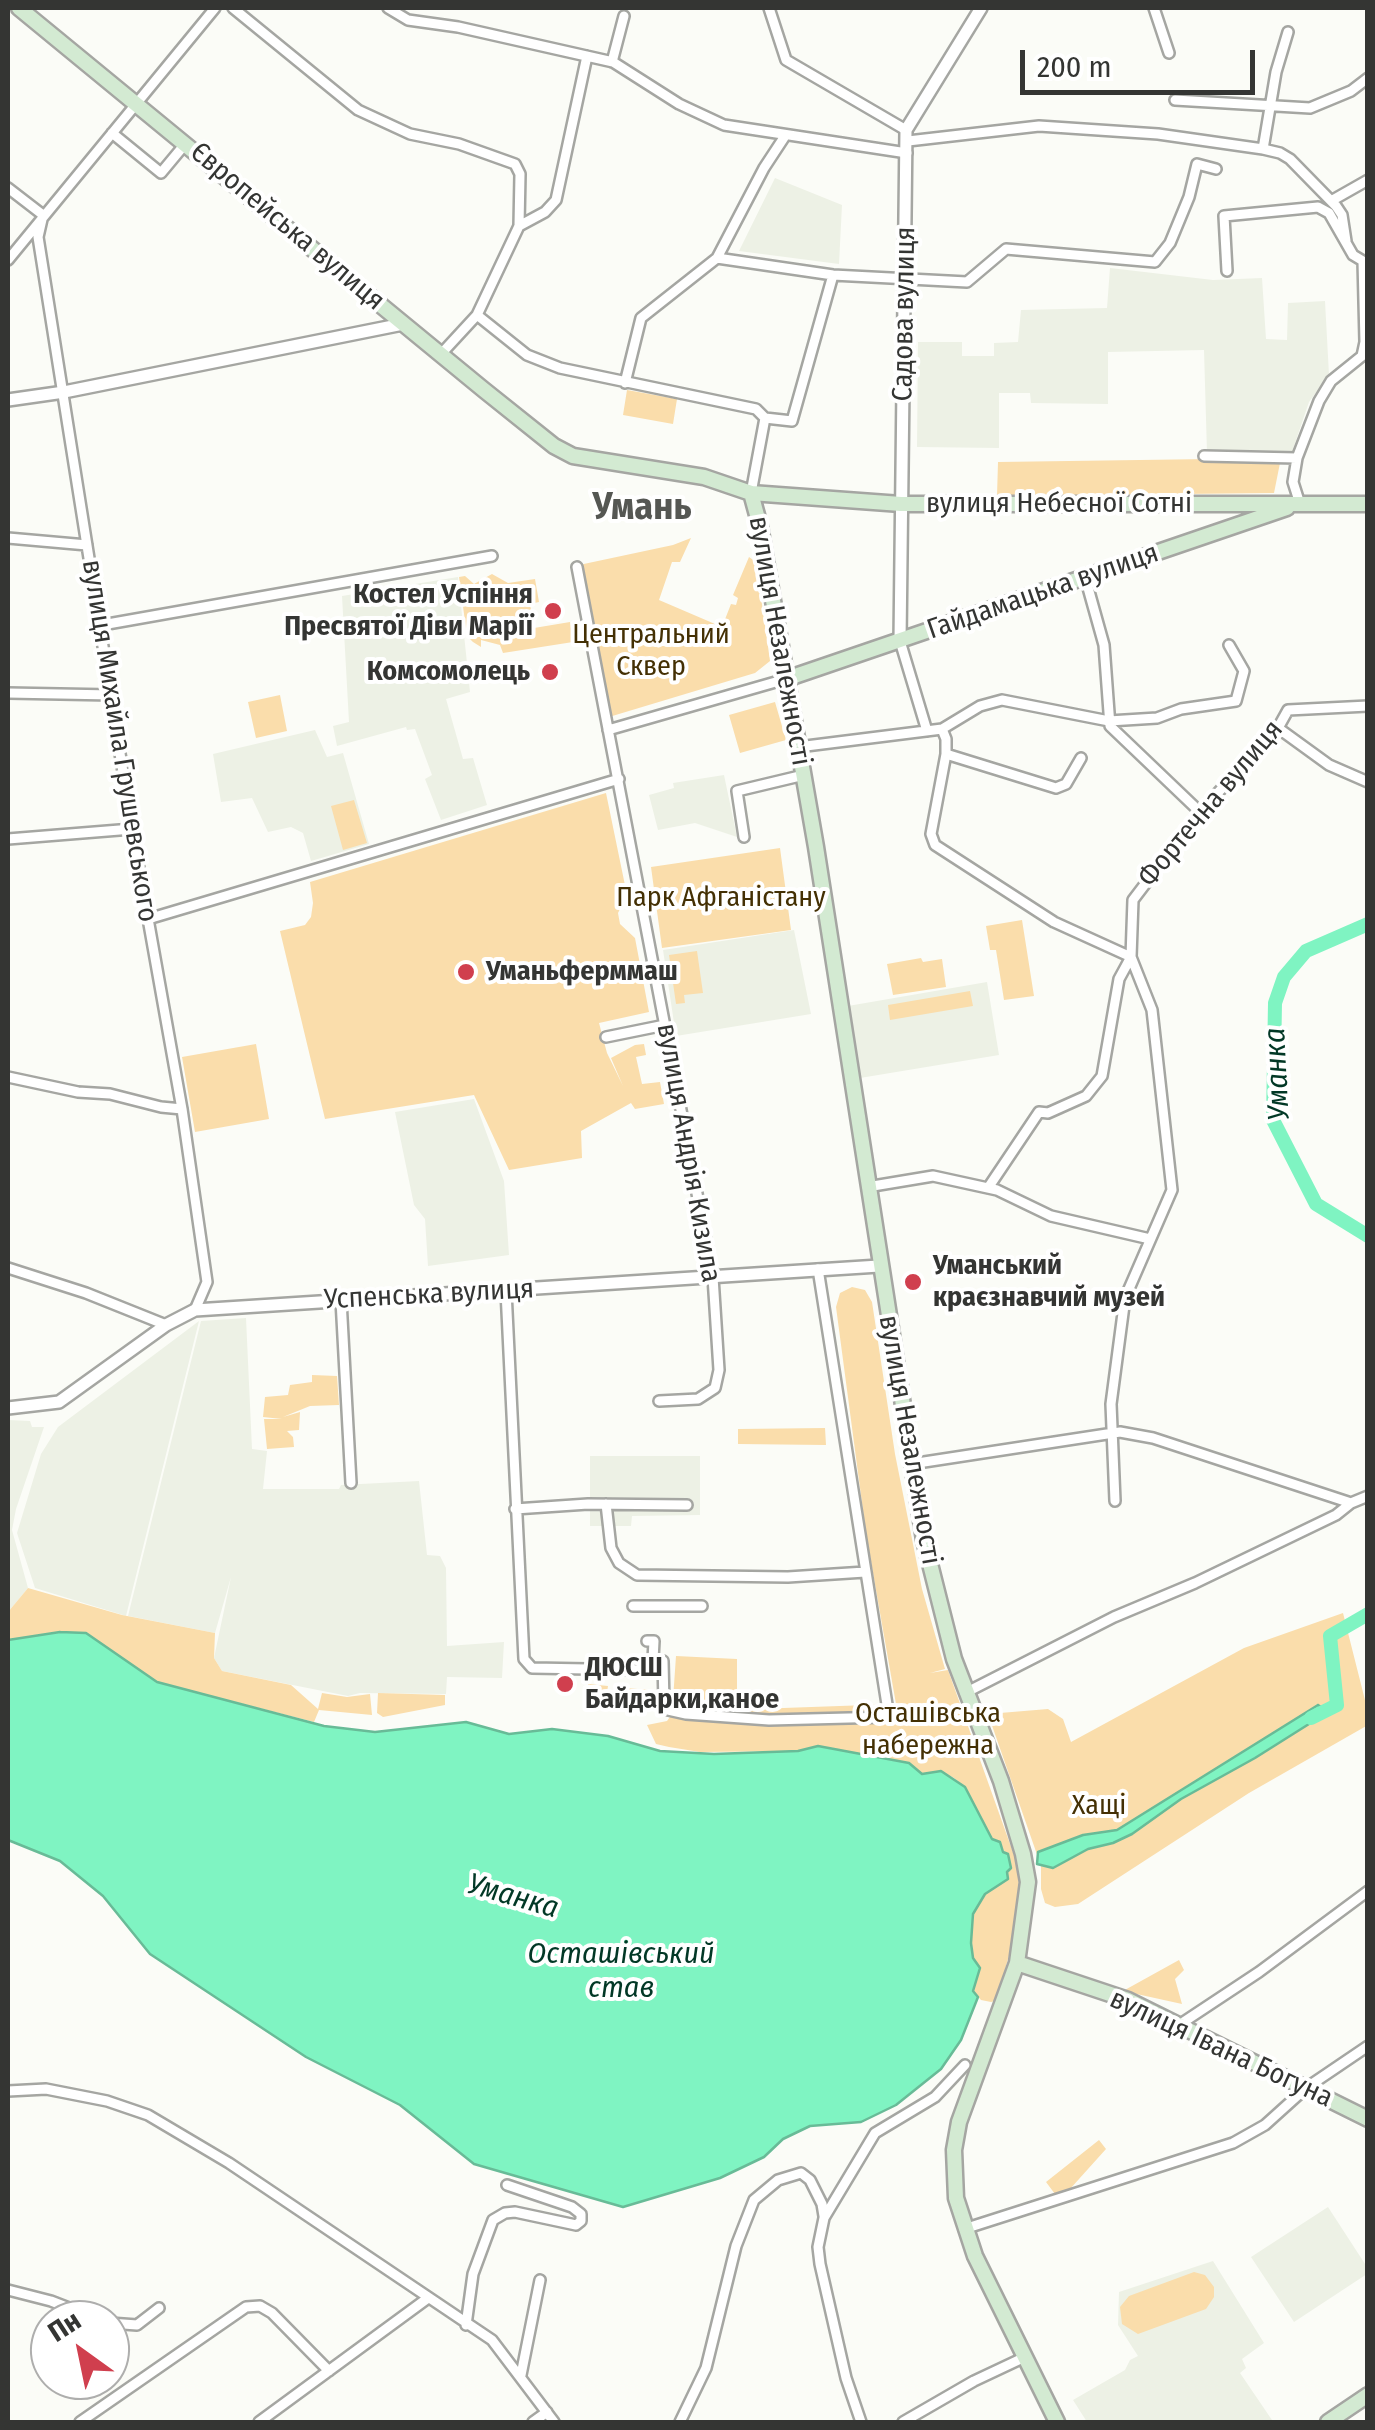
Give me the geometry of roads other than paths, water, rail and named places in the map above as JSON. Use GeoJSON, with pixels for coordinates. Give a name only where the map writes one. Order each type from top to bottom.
{"type":"FeatureCollection","features":[{"type":"Feature","properties":{"kind":"main road","name":"Європейська вулиця"},"geometry":{"type":"LineString","coordinates":[[20,8],[554,446]]}},
{"type":"Feature","properties":{"kind":"main road","name":"вулиця Небесної Сотні"},"geometry":{"type":"LineString","coordinates":[[554,446],[580,458],[704,477],[751,493],[901,504],[1368,504]]}},
{"type":"Feature","properties":{"kind":"main road","name":"вулиця Незалежності"},"geometry":{"type":"LineString","coordinates":[[751,493],[804,776],[879,1266],[933,1581],[965,1693],[1001,1781],[1024,1854],[1028,1882],[1017,1963],[971,2084],[956,2137],[953,2178],[964,2229],[1053,2418]]}},
{"type":"Feature","properties":{"kind":"main road"},"geometry":{"type":"LineString","coordinates":[[1240,504],[1248,521]]}},
{"type":"Feature","properties":{"kind":"main road","name":"Гайдамацька вулиця"},"geometry":{"type":"LineString","coordinates":[[786,679],[1300,504]]}},
{"type":"Feature","properties":{"kind":"main road","name":"вулиця Івана Богуна"},"geometry":{"type":"LineString","coordinates":[[1017,1963],[1128,2000],[1368,2119]]}},
{"type":"Feature","properties":{"kind":"main road"},"geometry":{"type":"LineString","coordinates":[[1328,2422],[1368,2395]]}},
{"type":"Feature","properties":{"kind":"street"},"geometry":{"type":"LineString","coordinates":[[8,260],[215,8]]}},
{"type":"Feature","properties":{"kind":"street"},"geometry":{"type":"LineString","coordinates":[[233,8],[358,110],[410,134],[469,147],[515,164],[520,174],[519,226],[477,315],[441,354]]}},
{"type":"Feature","properties":{"kind":"street"},"geometry":{"type":"LineString","coordinates":[[388,8],[408,20],[458,27],[612,62],[678,104],[715,122],[786,136],[907,141],[1039,126],[1158,134],[1264,149],[1290,160],[1331,201],[1342,214],[1346,241]]}},
{"type":"Feature","properties":{"kind":"street"},"geometry":{"type":"LineString","coordinates":[[769,8],[786,60],[907,141]]}},
{"type":"Feature","properties":{"kind":"street"},"geometry":{"type":"LineString","coordinates":[[907,141],[981,8]]}},
{"type":"Feature","properties":{"kind":"street"},"geometry":{"type":"LineString","coordinates":[[1154,8],[1169,53]]}},
{"type":"Feature","properties":{"kind":"street"},"geometry":{"type":"LineString","coordinates":[[612,62],[624,16]]}},
{"type":"Feature","properties":{"kind":"street"},"geometry":{"type":"LineString","coordinates":[[1264,149],[1288,32]]}},
{"type":"Feature","properties":{"kind":"street"},"geometry":{"type":"LineString","coordinates":[[519,226],[545,212],[556,200],[586,56]]}},
{"type":"Feature","properties":{"kind":"street"},"geometry":{"type":"LineString","coordinates":[[1175,100],[1310,108],[1351,91],[1368,78]]}},
{"type":"Feature","properties":{"kind":"street"},"geometry":{"type":"LineString","coordinates":[[112,134],[161,173],[186,143]]}},
{"type":"Feature","properties":{"kind":"street"},"geometry":{"type":"LineString","coordinates":[[625,383],[641,318],[718,258],[764,168],[786,136]]}},
{"type":"Feature","properties":{"kind":"street","name":"Садова вулиця"},"geometry":{"type":"LineString","coordinates":[[900,641],[907,141]]}},
{"type":"Feature","properties":{"kind":"street"},"geometry":{"type":"LineString","coordinates":[[718,258],[834,275],[967,282],[1006,249],[1155,262],[1170,243],[1197,164],[1216,169]]}},
{"type":"Feature","properties":{"kind":"street"},"geometry":{"type":"LineString","coordinates":[[1331,201],[1368,180]]}},
{"type":"Feature","properties":{"kind":"street"},"geometry":{"type":"LineString","coordinates":[[8,188],[43,215]]}},
{"type":"Feature","properties":{"kind":"street"},"geometry":{"type":"LineString","coordinates":[[1227,271],[1224,216],[1318,208],[1329,214],[1354,255],[1365,262],[1362,356],[1331,381],[1319,401],[1296,458],[1293,482],[1300,504]]}},
{"type":"Feature","properties":{"kind":"street","name":"вулиця Михайла Грушевського"},"geometry":{"type":"LineString","coordinates":[[43,215],[38,237],[208,1282],[195,1310]]}},
{"type":"Feature","properties":{"kind":"street"},"geometry":{"type":"LineString","coordinates":[[477,315],[536,360],[625,383],[756,409],[765,418],[792,421],[834,275]]}},
{"type":"Feature","properties":{"kind":"street"},"geometry":{"type":"LineString","coordinates":[[8,400],[402,324]]}},
{"type":"Feature","properties":{"kind":"street"},"geometry":{"type":"LineString","coordinates":[[751,493],[765,418]]}},
{"type":"Feature","properties":{"kind":"street","name":"вулиця Небесної Сотні"},"geometry":{"type":"LineString","coordinates":[[1204,456],[1296,458]]}},
{"type":"Feature","properties":{"kind":"street"},"geometry":{"type":"LineString","coordinates":[[8,538],[86,545]]}},
{"type":"Feature","properties":{"kind":"street"},"geometry":{"type":"LineString","coordinates":[[102,625],[492,556]]}},
{"type":"Feature","properties":{"kind":"street","name":"вулиця Андрія Кизила"},"geometry":{"type":"LineString","coordinates":[[577,567],[713,1276],[719,1370],[715,1388],[698,1399],[659,1401]]}},
{"type":"Feature","properties":{"kind":"street"},"geometry":{"type":"LineString","coordinates":[[1085,577],[1104,645],[1109,721],[1200,812]]}},
{"type":"Feature","properties":{"kind":"street"},"geometry":{"type":"LineString","coordinates":[[900,641],[926,731]]}},
{"type":"Feature","properties":{"kind":"street"},"geometry":{"type":"LineString","coordinates":[[798,747],[942,729],[980,706],[1002,700],[1109,721],[1157,718],[1181,709],[1236,701],[1244,672],[1229,645]]}},
{"type":"Feature","properties":{"kind":"street"},"geometry":{"type":"LineString","coordinates":[[608,730],[786,679]]}},
{"type":"Feature","properties":{"kind":"street"},"geometry":{"type":"LineString","coordinates":[[8,693],[112,695]]}},
{"type":"Feature","properties":{"kind":"street","name":"Фортечна вулиця"},"geometry":{"type":"LineString","coordinates":[[1114,1501],[1111,1404],[1125,1298],[1168,1202],[1172,1179],[1152,1010],[1130,956],[1134,900],[1200,812],[1278,728],[1288,710],[1368,706]]}},
{"type":"Feature","properties":{"kind":"street"},"geometry":{"type":"LineString","coordinates":[[1278,728],[1329,765],[1368,782]]}},
{"type":"Feature","properties":{"kind":"street"},"geometry":{"type":"LineString","coordinates":[[942,729],[946,754],[930,834],[935,844],[1054,922],[1130,956],[1119,979],[1102,1076],[1086,1096],[1048,1113],[1039,1112],[988,1188]]}},
{"type":"Feature","properties":{"kind":"street"},"geometry":{"type":"LineString","coordinates":[[946,754],[1056,788],[1066,784],[1081,758]]}},
{"type":"Feature","properties":{"kind":"street"},"geometry":{"type":"LineString","coordinates":[[744,837],[737,791],[804,776]]}},
{"type":"Feature","properties":{"kind":"street"},"geometry":{"type":"LineString","coordinates":[[148,919],[619,779]]}},
{"type":"Feature","properties":{"kind":"street"},"geometry":{"type":"LineString","coordinates":[[8,839],[132,829]]}},
{"type":"Feature","properties":{"kind":"street"},"geometry":{"type":"LineString","coordinates":[[606,1037],[665,1025]]}},
{"type":"Feature","properties":{"kind":"street"},"geometry":{"type":"LineString","coordinates":[[8,1076],[182,1109]]}},
{"type":"Feature","properties":{"kind":"street"},"geometry":{"type":"LineString","coordinates":[[867,1187],[933,1176],[988,1188],[1050,1216],[1150,1239]]}},
{"type":"Feature","properties":{"kind":"street","name":"Успенська вулиця"},"geometry":{"type":"LineString","coordinates":[[8,1408],[58,1402],[166,1325],[195,1310],[879,1266]]}},
{"type":"Feature","properties":{"kind":"street"},"geometry":{"type":"LineString","coordinates":[[8,1268],[166,1325]]}},
{"type":"Feature","properties":{"kind":"street"},"geometry":{"type":"LineString","coordinates":[[647,1641],[654,1642],[668,1710],[769,1720],[890,1717],[818,1269]]}},
{"type":"Feature","properties":{"kind":"street"},"geometry":{"type":"LineString","coordinates":[[506,1291],[524,1659],[532,1668],[652,1669],[658,1660]]}},
{"type":"Feature","properties":{"kind":"street"},"geometry":{"type":"LineString","coordinates":[[341,1300],[352,1483]]}},
{"type":"Feature","properties":{"kind":"street"},"geometry":{"type":"LineString","coordinates":[[911,1464],[1111,1432],[1153,1438],[1351,1502]]}},
{"type":"Feature","properties":{"kind":"street"},"geometry":{"type":"LineString","coordinates":[[965,1693],[1114,1617],[1336,1515],[1351,1502],[1368,1496]]}},
{"type":"Feature","properties":{"kind":"street"},"geometry":{"type":"LineString","coordinates":[[606,1504],[610,1548],[619,1564],[637,1575],[788,1577],[865,1572]]}},
{"type":"Feature","properties":{"kind":"street"},"geometry":{"type":"LineString","coordinates":[[515,1509],[686,1504]]}},
{"type":"Feature","properties":{"kind":"street"},"geometry":{"type":"LineString","coordinates":[[634,1606],[702,1606]]}},
{"type":"Feature","properties":{"kind":"street"},"geometry":{"type":"LineString","coordinates":[[1179,2026],[1368,1891]]}},
{"type":"Feature","properties":{"kind":"street"},"geometry":{"type":"LineString","coordinates":[[964,2229],[1233,2143],[1265,2125],[1306,2088],[1368,2046]]}},
{"type":"Feature","properties":{"kind":"street"},"geometry":{"type":"LineString","coordinates":[[861,2422],[846,2378],[820,2264],[818,2247],[824,2218],[875,2133],[936,2097],[966,2066]]}},
{"type":"Feature","properties":{"kind":"street"},"geometry":{"type":"LineString","coordinates":[[8,2091],[58,2090],[107,2101],[148,2115],[230,2164],[492,2340],[554,2422]]}},
{"type":"Feature","properties":{"kind":"street"},"geometry":{"type":"LineString","coordinates":[[680,2422],[709,2357],[731,2264],[754,2200],[778,2180],[800,2174],[810,2180],[818,2194],[824,2218]]}},
{"type":"Feature","properties":{"kind":"street"},"geometry":{"type":"LineString","coordinates":[[466,2326],[473,2274],[494,2220],[505,2212],[515,2212],[576,2225],[581,2222],[581,2214],[572,2208],[507,2185]]}},
{"type":"Feature","properties":{"kind":"street"},"geometry":{"type":"LineString","coordinates":[[520,2376],[540,2280]]}},
{"type":"Feature","properties":{"kind":"street"},"geometry":{"type":"LineString","coordinates":[[8,2290],[39,2300]]}},
{"type":"Feature","properties":{"kind":"street"},"geometry":{"type":"LineString","coordinates":[[259,2422],[428,2298]]}},
{"type":"Feature","properties":{"kind":"street"},"geometry":{"type":"LineString","coordinates":[[80,2422],[246,2307],[260,2306],[272,2314],[329,2371]]}},
{"type":"Feature","properties":{"kind":"street"},"geometry":{"type":"LineString","coordinates":[[130,2324],[137,2325],[159,2308]]}},
{"type":"Feature","properties":{"kind":"street"},"geometry":{"type":"LineString","coordinates":[[904,2422],[1025,2357]]}},
{"type":"Feature","properties":{"kind":"street"},"geometry":{"type":"LineString","coordinates":[[532,2422],[547,2412]]}},
{"type":"Feature","properties":{"kind":"water","name":"Осташівський став"},"geometry":{"type":"Polygon","coordinates":[[[60,1632],[86,1633],[157,1682],[324,1726],[375,1732],[466,1722],[509,1734],[552,1729],[608,1736],[660,1751],[714,1754],[798,1751],[818,1746],[909,1763],[922,1774],[941,1771],[965,1787],[992,1839],[1000,1842],[1003,1852],[1008,1854],[1011,1868],[1008,1879],[985,1894],[973,1914],[971,1943],[973,1958],[980,1968],[973,1991],[978,1997],[961,2040],[941,2069],[896,2105],[861,2122],[810,2126],[783,2139],[764,2157],[720,2178],[623,2207],[474,2164],[400,2105],[306,2057],[150,1954],[103,1896],[60,1861],[8,1840],[8,1640],[60,1632]]]}},
{"type":"Feature","properties":{"kind":"water"},"geometry":{"type":"Polygon","coordinates":[[[1318,1705],[1328,1712],[1181,1799],[1132,1834],[1088,1849],[1053,1868],[1037,1864],[1038,1852],[1083,1835],[1117,1830],[1318,1705]]]}},
{"type":"Feature","properties":{"kind":"waterway","name":"Уманка"},"geometry":{"type":"LineString","coordinates":[[1368,924],[1306,951],[1284,977],[1275,1003],[1273,1120],[1316,1204],[1368,1236]]}},
{"type":"Feature","properties":{"kind":"waterway","name":"Уманка"},"geometry":{"type":"LineString","coordinates":[[1311,1718],[1337,1705],[1330,1636],[1368,1614]]}},
{"type":"Feature","properties":{"kind":"place","name":"Костел Успіння Пресвятої Діви Марії"},"geometry":{"type":"Point","coordinates":[553,611]}},
{"type":"Feature","properties":{"kind":"place","name":"Комсомолець"},"geometry":{"type":"Point","coordinates":[550,672]}},
{"type":"Feature","properties":{"kind":"place","name":"Уманьферммаш"},"geometry":{"type":"Point","coordinates":[466,972]}},
{"type":"Feature","properties":{"kind":"place","name":"Уманський краєзнавчий музей"},"geometry":{"type":"Point","coordinates":[913,1282]}},
{"type":"Feature","properties":{"kind":"place","name":"ДЮСШ Байдарки,каное"},"geometry":{"type":"Point","coordinates":[565,1684]}},
{"type":"Feature","properties":{"kind":"district","name":"Умань"},"geometry":{"type":"Point","coordinates":[642,508]}},
{"type":"Feature","properties":{"kind":"park label","name":"Центральний Сквер"},"geometry":{"type":"Point","coordinates":[651,651]}},
{"type":"Feature","properties":{"kind":"park label","name":"Парк Афганістану"},"geometry":{"type":"Point","coordinates":[721,898]}},
{"type":"Feature","properties":{"kind":"park label","name":"Осташівська набережна"},"geometry":{"type":"Point","coordinates":[928,1730]}},
{"type":"Feature","properties":{"kind":"park label","name":"Хащі"},"geometry":{"type":"Point","coordinates":[1099,1806]}}]}
